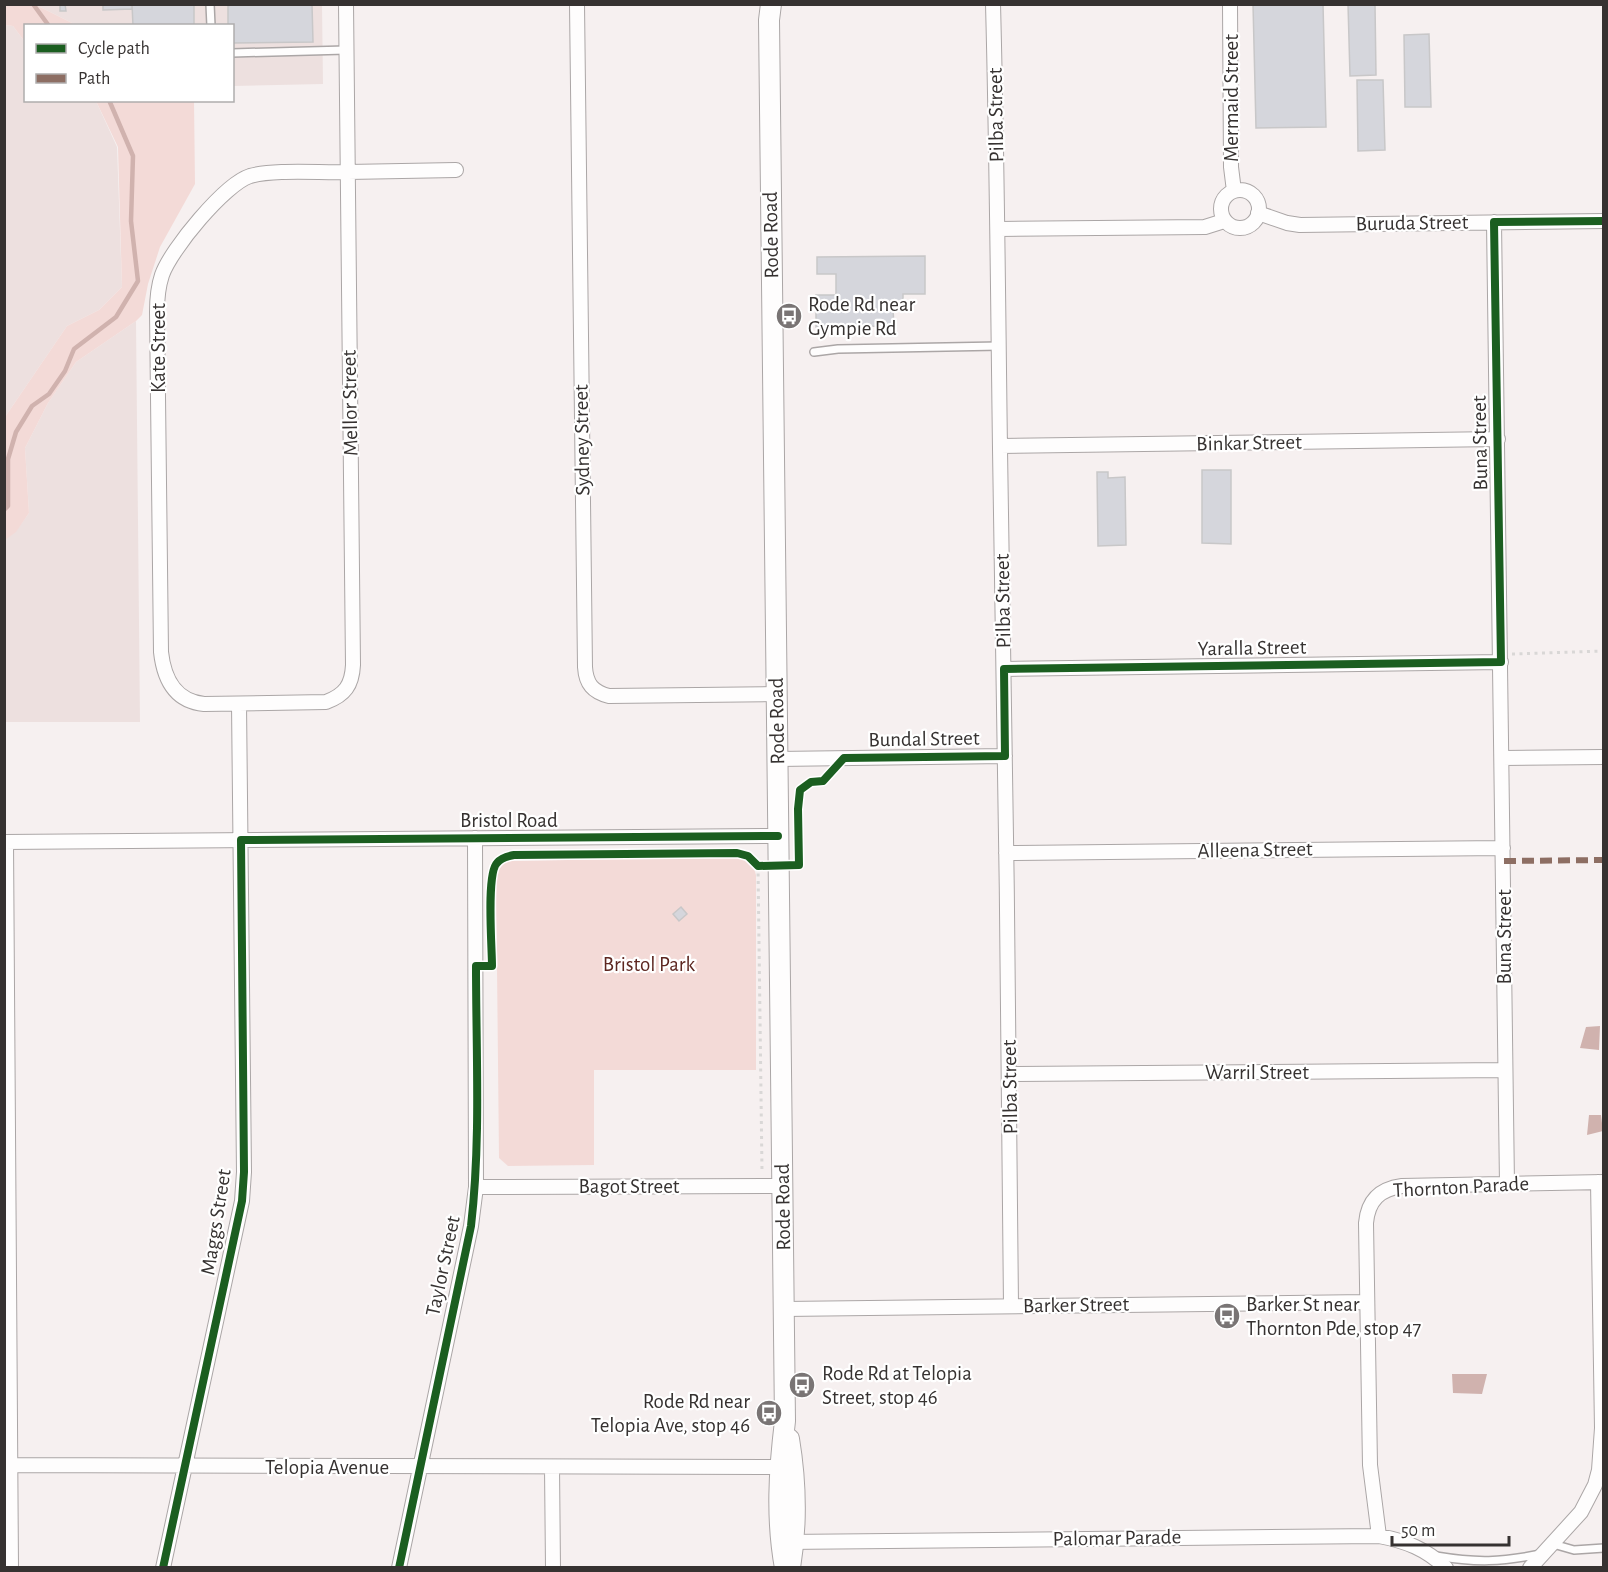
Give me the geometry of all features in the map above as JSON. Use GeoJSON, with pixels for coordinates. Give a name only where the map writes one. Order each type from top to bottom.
{"type":"FeatureCollection","features":[{"type":"Feature","properties":{"kind":"main road","name":"Rode Road"},"geometry":{"type":"LineString","coordinates":[[768,10],[787,1542],[785,1568]]}},
{"type":"Feature","properties":{"kind":"main road","name":"Rode Road"},"geometry":{"type":"LineString","coordinates":[[787,1542],[790,1568]]}},
{"type":"Feature","properties":{"kind":"street","name":"Mellor Street"},"geometry":{"type":"LineString","coordinates":[[239,704],[326,702],[337,699],[345,692],[352,675],[346,4]]}},
{"type":"Feature","properties":{"kind":"street","name":"Sydney Street"},"geometry":{"type":"LineString","coordinates":[[577,4],[586,677],[589,685],[596,691],[609,696],[776,694]]}},
{"type":"Feature","properties":{"kind":"street","name":"Pilba Street"},"geometry":{"type":"LineString","coordinates":[[993,4],[999,229],[1011,1306]]}},
{"type":"Feature","properties":{"kind":"street","name":"Mermaid Street"},"geometry":{"type":"LineString","coordinates":[[1230,4],[1231,168],[1234,191]]}},
{"type":"Feature","properties":{"kind":"street","name":"Kate Street"},"geometry":{"type":"LineString","coordinates":[[239,704],[204,704],[188,700],[169,683],[162,663],[157,312],[159,286],[167,265],[220,196],[238,182],[257,175],[456,170]]}},
{"type":"Feature","properties":{"kind":"street"},"geometry":{"type":"LineString","coordinates":[[1240,190],[1252,195],[1258,207],[1256,219],[1247,227],[1234,228],[1224,221],[1222,204],[1228,194],[1234,191],[1240,190]]}},
{"type":"Feature","properties":{"kind":"street","name":"Buruda Street"},"geometry":{"type":"LineString","coordinates":[[1258,213],[1293,225],[1604,221]]}},
{"type":"Feature","properties":{"kind":"street"},"geometry":{"type":"LineString","coordinates":[[999,229],[1205,226],[1224,221]]}},
{"type":"Feature","properties":{"kind":"street","name":"Buna Street"},"geometry":{"type":"LineString","coordinates":[[1494,222],[1507,1184]]}},
{"type":"Feature","properties":{"kind":"street","name":"Binkar Street"},"geometry":{"type":"LineString","coordinates":[[1000,447],[1498,440]]}},
{"type":"Feature","properties":{"kind":"street","name":"Yaralla Street"},"geometry":{"type":"LineString","coordinates":[[1004,669],[1501,658]]}},
{"type":"Feature","properties":{"kind":"street","name":"Maggs Street"},"geometry":{"type":"LineString","coordinates":[[164,1568],[242,1201],[244,1172],[239,704]]}},
{"type":"Feature","properties":{"kind":"street","name":"Bundal Street"},"geometry":{"type":"LineString","coordinates":[[777,759],[1005,756]]}},
{"type":"Feature","properties":{"kind":"street"},"geometry":{"type":"LineString","coordinates":[[1502,759],[1604,757]]}},
{"type":"Feature","properties":{"kind":"street","name":"Bristol Road"},"geometry":{"type":"LineString","coordinates":[[5,842],[778,836]]}},
{"type":"Feature","properties":{"kind":"street","name":"Taylor Street"},"geometry":{"type":"LineString","coordinates":[[399,1568],[471,1226],[476,1187],[475,838]]}},
{"type":"Feature","properties":{"kind":"street"},"geometry":{"type":"LineString","coordinates":[[5,842],[7,1465],[11,1568]]}},
{"type":"Feature","properties":{"kind":"street","name":"Alleena Street"},"geometry":{"type":"LineString","coordinates":[[1006,853],[1503,848]]}},
{"type":"Feature","properties":{"kind":"street","name":"Warril Street"},"geometry":{"type":"LineString","coordinates":[[1010,1074],[1505,1070]]}},
{"type":"Feature","properties":{"kind":"street"},"geometry":{"type":"LineString","coordinates":[[1530,1568],[1581,1512],[1599,1488],[1602,1428],[1601,1182]]}},
{"type":"Feature","properties":{"kind":"street","name":"Thornton Parade"},"geometry":{"type":"LineString","coordinates":[[1379,1536],[1370,1465],[1367,1302],[1367,1215],[1373,1200],[1378,1194],[1392,1187],[1402,1186],[1601,1182]]}},
{"type":"Feature","properties":{"kind":"street","name":"Bagot Street"},"geometry":{"type":"LineString","coordinates":[[476,1187],[783,1186]]}},
{"type":"Feature","properties":{"kind":"street","name":"Barker Street"},"geometry":{"type":"LineString","coordinates":[[784,1309],[1367,1302]]}},
{"type":"Feature","properties":{"kind":"street","name":"Telopia Avenue"},"geometry":{"type":"LineString","coordinates":[[7,1465],[786,1467]]}},
{"type":"Feature","properties":{"kind":"street"},"geometry":{"type":"LineString","coordinates":[[552,1467],[553,1568]]}},
{"type":"Feature","properties":{"kind":"street","name":"Palomar Parade"},"geometry":{"type":"LineString","coordinates":[[787,1542],[1379,1536],[1410,1543],[1434,1556],[1446,1568]]}},
{"type":"Feature","properties":{"kind":"lane"},"geometry":{"type":"LineString","coordinates":[[210,4],[211,24]]}},
{"type":"Feature","properties":{"kind":"lane"},"geometry":{"type":"LineString","coordinates":[[234,53],[346,50]]}},
{"type":"Feature","properties":{"kind":"lane"},"geometry":{"type":"LineString","coordinates":[[814,352],[838,349],[1000,346]]}},
{"type":"Feature","properties":{"kind":"lane"},"geometry":{"type":"LineString","coordinates":[[1434,1556],[1470,1561],[1500,1561],[1548,1548],[1574,1550],[1604,1548]]}},
{"type":"Feature","properties":{"kind":"path"},"geometry":{"type":"LineString","coordinates":[[1501,658],[1604,651]]}},
{"type":"Feature","properties":{"kind":"path"},"geometry":{"type":"LineString","coordinates":[[762,1171],[756,863],[778,866]]}},
{"type":"Feature","properties":{"kind":"shaded area"},"geometry":{"type":"Polygon","coordinates":[[[36,5],[322,5],[323,84],[234,86],[234,24],[74,24],[36,5]]]}},
{"type":"Feature","properties":{"kind":"shaded area"},"geometry":{"type":"Polygon","coordinates":[[[5,25],[13,26],[24,41],[24,102],[96,102],[117,147],[122,287],[99,310],[67,326],[5,417],[5,25]]]}},
{"type":"Feature","properties":{"kind":"shaded area"},"geometry":{"type":"Polygon","coordinates":[[[136,321],[140,722],[5,722],[4,540],[16,531],[29,513],[25,448],[48,403],[76,362],[136,321]]]}},
{"type":"Feature","properties":{"kind":"shaded area"},"geometry":{"type":"Polygon","coordinates":[[[1600,1026],[1599,1050],[1580,1048],[1586,1027],[1600,1026]]]}},
{"type":"Feature","properties":{"kind":"shaded area"},"geometry":{"type":"Polygon","coordinates":[[[1589,1115],[1601,1115],[1603,1131],[1587,1135],[1589,1115]]]}},
{"type":"Feature","properties":{"kind":"shaded area"},"geometry":{"type":"Polygon","coordinates":[[[1452,1374],[1487,1374],[1482,1394],[1453,1393],[1452,1374]]]}},
{"type":"Feature","properties":{"kind":"green space"},"geometry":{"type":"Polygon","coordinates":[[[4,5],[36,5],[74,24],[24,24],[24,41],[13,26],[5,25],[4,5]]]}},
{"type":"Feature","properties":{"kind":"green space"},"geometry":{"type":"Polygon","coordinates":[[[96,102],[194,102],[195,184],[160,247],[148,284],[142,315],[76,362],[48,403],[25,448],[29,513],[16,532],[5,540],[5,417],[67,326],[99,310],[122,287],[118,147],[96,102]]]}},
{"type":"Feature","properties":{"kind":"green space","name":"Bristol Park"},"geometry":{"type":"Polygon","coordinates":[[[739,857],[750,863],[756,875],[756,1070],[594,1070],[594,1165],[508,1166],[499,1158],[496,871],[503,861],[739,857]]]}},
{"type":"Feature","properties":{"kind":"building"},"geometry":{"type":"Polygon","coordinates":[[[60,4],[65,4],[66,11],[60,11],[60,4]]]}},
{"type":"Feature","properties":{"kind":"building"},"geometry":{"type":"Polygon","coordinates":[[[103,4],[132,4],[132,9],[103,10],[103,4]]]}},
{"type":"Feature","properties":{"kind":"building"},"geometry":{"type":"Polygon","coordinates":[[[132,4],[194,4],[194,24],[133,24],[132,4]]]}},
{"type":"Feature","properties":{"kind":"building"},"geometry":{"type":"Polygon","coordinates":[[[233,4],[312,4],[313,42],[234,43],[234,24],[228,24],[228,6],[233,4]]]}},
{"type":"Feature","properties":{"kind":"building"},"geometry":{"type":"Polygon","coordinates":[[[1253,4],[1323,4],[1326,127],[1256,128],[1253,4]]]}},
{"type":"Feature","properties":{"kind":"building"},"geometry":{"type":"Polygon","coordinates":[[[1348,4],[1375,4],[1376,75],[1350,76],[1348,4]]]}},
{"type":"Feature","properties":{"kind":"building"},"geometry":{"type":"Polygon","coordinates":[[[1429,34],[1431,107],[1405,107],[1404,35],[1429,34]]]}},
{"type":"Feature","properties":{"kind":"building"},"geometry":{"type":"Polygon","coordinates":[[[1357,80],[1383,80],[1385,150],[1358,151],[1357,80]]]}},
{"type":"Feature","properties":{"kind":"building"},"geometry":{"type":"Polygon","coordinates":[[[925,256],[925,294],[903,294],[903,308],[893,309],[894,326],[816,327],[816,295],[836,295],[836,274],[817,274],[817,257],[925,256]]]}},
{"type":"Feature","properties":{"kind":"building"},"geometry":{"type":"Polygon","coordinates":[[[1202,470],[1231,470],[1231,544],[1202,543],[1202,470]]]}},
{"type":"Feature","properties":{"kind":"building"},"geometry":{"type":"Polygon","coordinates":[[[1097,472],[1108,472],[1108,478],[1125,477],[1126,545],[1098,546],[1097,472]]]}},
{"type":"Feature","properties":{"kind":"building"},"geometry":{"type":"Polygon","coordinates":[[[681,907],[687,914],[679,921],[673,914],[681,907]]]}},
{"type":"Feature","properties":{"kind":"waterway"},"geometry":{"type":"LineString","coordinates":[[33,4],[48,24]]}},
{"type":"Feature","properties":{"kind":"waterway"},"geometry":{"type":"LineString","coordinates":[[4,510],[8,506],[8,459],[16,432],[32,406],[49,394],[65,371],[74,349],[116,317],[138,281],[131,221],[133,156],[110,102]]}},
{"type":"Feature","properties":{"kind":"marked path"},"geometry":{"type":"LineString","coordinates":[[1504,861],[1604,860]]}},
{"type":"Feature","properties":{"kind":"cycle path"},"geometry":{"type":"LineString","coordinates":[[399,1568],[471,1226],[477,1129],[476,966],[492,966],[491,895],[497,863],[514,855],[737,853],[748,856],[758,866],[799,865],[800,790],[811,782],[823,781],[844,758],[1005,756],[1004,669],[1501,662],[1494,222],[1604,221]]}},
{"type":"Feature","properties":{"kind":"cycle path"},"geometry":{"type":"LineString","coordinates":[[163,1568],[242,1201],[244,1172],[241,840],[778,836]]}},
{"type":"Feature","properties":{"kind":"place","name":"Rode Rd near Gympie Rd"},"geometry":{"type":"Point","coordinates":[789,316]}},
{"type":"Feature","properties":{"kind":"place","name":"Barker St near Thornton Pde, stop 47"},"geometry":{"type":"Point","coordinates":[1227,1316]}},
{"type":"Feature","properties":{"kind":"place","name":"Rode Rd at Telopia Street, stop 46"},"geometry":{"type":"Point","coordinates":[802,1385]}},
{"type":"Feature","properties":{"kind":"place","name":"Rode Rd near Telopia Ave, stop 46"},"geometry":{"type":"Point","coordinates":[769,1413]}}]}
